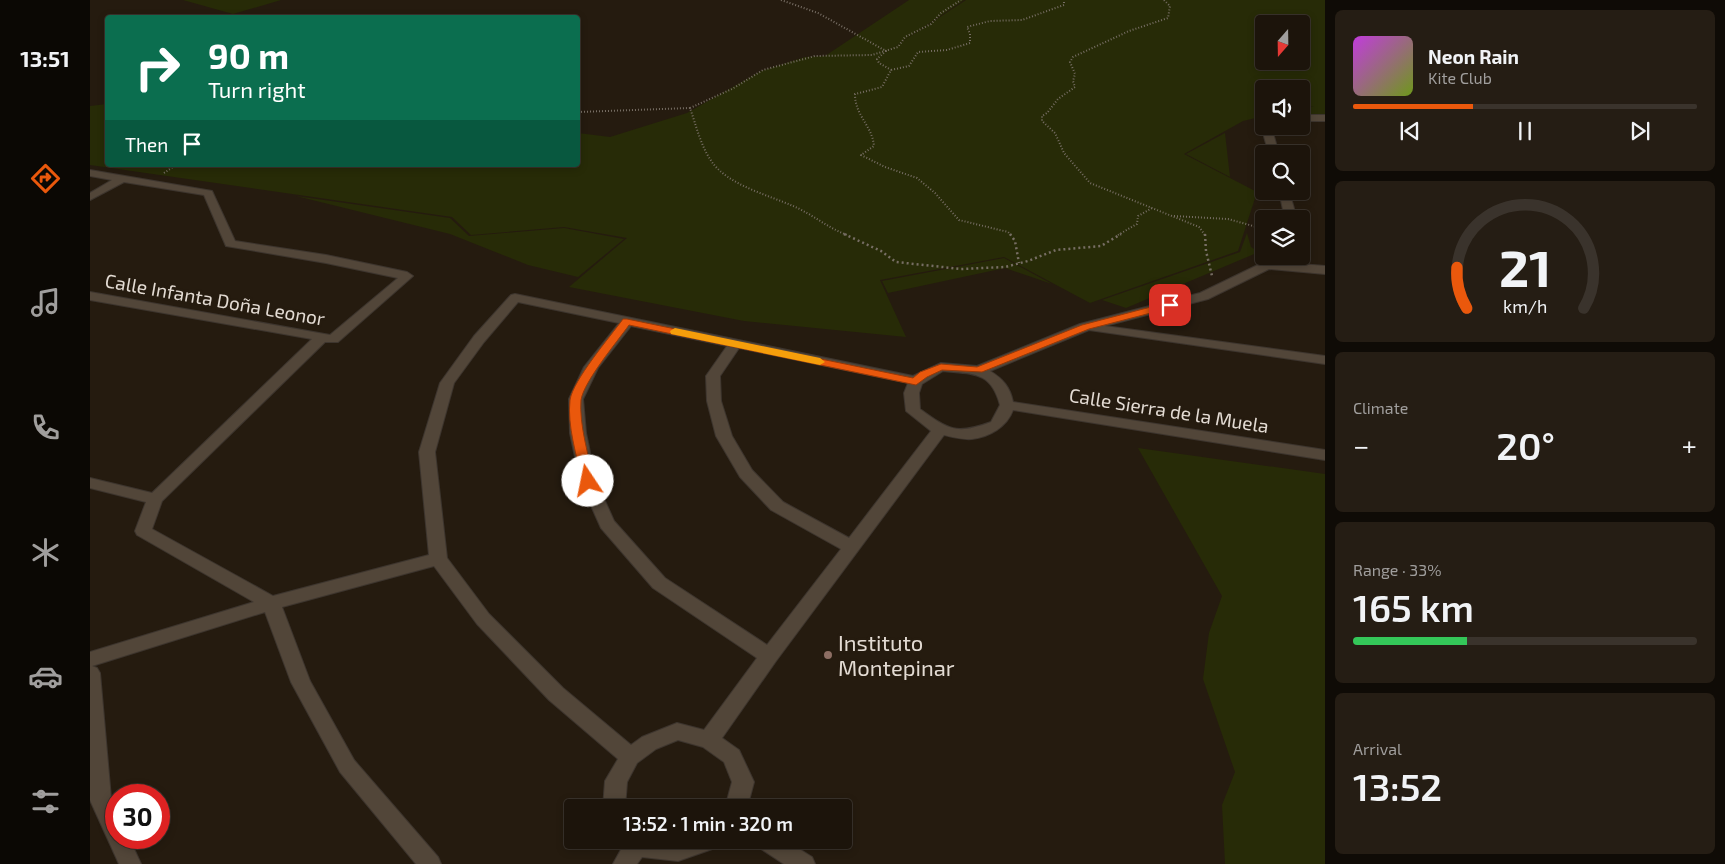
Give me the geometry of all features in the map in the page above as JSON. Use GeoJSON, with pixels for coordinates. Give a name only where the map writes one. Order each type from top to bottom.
{"type":"FeatureCollection","features":[{"type":"Feature","properties":{"kind":"street"},"geometry":{"type":"LineString","coordinates":[[1310,118],[1325,118]]}},
{"type":"Feature","properties":{"kind":"street"},"geometry":{"type":"LineString","coordinates":[[90,173],[208,192],[230,244],[326,259],[407,276],[328,338],[155,498],[143,531],[271,604],[301,682],[347,766],[430,864]]}},
{"type":"Feature","properties":{"kind":"street"},"geometry":{"type":"LineString","coordinates":[[90,197],[123,178]]}},
{"type":"Feature","properties":{"kind":"street"},"geometry":{"type":"LineString","coordinates":[[979,370],[1085,327],[1204,296],[1262,265]]}},
{"type":"Feature","properties":{"kind":"street"},"geometry":{"type":"LineString","coordinates":[[1294,265],[1325,270]]}},
{"type":"Feature","properties":{"kind":"street","name":"Calle Infanta Doña Leonor"},"geometry":{"type":"LineString","coordinates":[[90,296],[328,338]]}},
{"type":"Feature","properties":{"kind":"street"},"geometry":{"type":"LineString","coordinates":[[630,757],[556,694],[483,620],[438,559],[427,452],[447,383],[468,354],[515,298],[916,382]]}},
{"type":"Feature","properties":{"kind":"street"},"geometry":{"type":"LineString","coordinates":[[627,322],[592,368],[576,399],[578,433],[588,481],[607,524],[659,583],[769,656]]}},
{"type":"Feature","properties":{"kind":"street"},"geometry":{"type":"LineString","coordinates":[[1085,327],[1325,360]]}},
{"type":"Feature","properties":{"kind":"street"},"geometry":{"type":"LineString","coordinates":[[735,344],[713,376],[714,401],[724,436],[746,473],[777,506],[851,547]]}},
{"type":"Feature","properties":{"kind":"street"},"geometry":{"type":"LineString","coordinates":[[941,367],[979,370],[994,379],[1003,389],[1007,405],[1004,414],[996,425],[970,435],[940,430],[913,412],[910,393],[923,374],[941,367]]}},
{"type":"Feature","properties":{"kind":"street","name":"Calle Sierra de la Muela"},"geometry":{"type":"LineString","coordinates":[[1007,405],[1325,455]]}},
{"type":"Feature","properties":{"kind":"street"},"geometry":{"type":"LineString","coordinates":[[709,740],[769,656],[940,430]]}},
{"type":"Feature","properties":{"kind":"street"},"geometry":{"type":"LineString","coordinates":[[90,483],[155,498]]}},
{"type":"Feature","properties":{"kind":"street"},"geometry":{"type":"LineString","coordinates":[[90,659],[271,604],[438,559]]}},
{"type":"Feature","properties":{"kind":"street"},"geometry":{"type":"LineString","coordinates":[[90,672],[100,798],[105,809]]}},
{"type":"Feature","properties":{"kind":"street"},"geometry":{"type":"LineString","coordinates":[[615,799],[616,781],[630,757],[649,743],[677,732],[709,740],[732,756],[743,782],[738,799]]}},
{"type":"Feature","properties":{"kind":"street"},"geometry":{"type":"LineString","coordinates":[[123,849],[130,864]]}},
{"type":"Feature","properties":{"kind":"street"},"geometry":{"type":"LineString","coordinates":[[631,850],[678,851],[684,849]]}},
{"type":"Feature","properties":{"kind":"street"},"geometry":{"type":"LineString","coordinates":[[780,849],[804,864]]}},
{"type":"Feature","properties":{"kind":"path"},"geometry":{"type":"LineString","coordinates":[[781,0],[818,13],[886,51]]}},
{"type":"Feature","properties":{"kind":"path"},"geometry":{"type":"LineString","coordinates":[[580,112],[690,108],[732,89],[763,70],[815,56],[872,55],[886,51],[898,46],[905,37],[931,24],[961,0]]}},
{"type":"Feature","properties":{"kind":"path"},"geometry":{"type":"LineString","coordinates":[[886,51],[877,59],[879,63],[891,70],[909,66],[918,52],[947,50],[970,43],[968,27],[990,21],[1022,20],[1064,4],[1064,0]]}},
{"type":"Feature","properties":{"kind":"path"},"geometry":{"type":"LineString","coordinates":[[1164,0],[1170,6],[1168,18],[1129,32],[1073,57],[1070,62],[1075,74],[1073,81],[1075,87],[1058,99],[1048,113],[1042,116],[1042,121],[1055,133],[1064,153],[1090,183],[1199,227],[1205,233],[1206,251],[1211,265],[1214,291]]}},
{"type":"Feature","properties":{"kind":"path"},"geometry":{"type":"LineString","coordinates":[[891,70],[882,87],[855,94],[854,105],[874,136],[874,146],[861,155],[885,168],[917,178],[935,193],[959,220],[1008,232],[1015,241],[1019,264]]}},
{"type":"Feature","properties":{"kind":"path"},"geometry":{"type":"LineString","coordinates":[[690,108],[708,156],[713,164],[726,174],[745,188],[793,206],[826,223],[833,230],[859,240],[896,262],[961,269],[1005,267],[1019,264],[1056,250],[1101,246],[1130,230],[1137,224],[1138,216],[1152,208]]}},
{"type":"Feature","properties":{"kind":"path"},"geometry":{"type":"LineString","coordinates":[[1166,214],[1188,218],[1228,219],[1255,226]]}},
{"type":"Feature","properties":{"kind":"green space"},"geometry":{"type":"Polygon","coordinates":[[[183,0],[281,0],[233,14],[183,0]]]}},
{"type":"Feature","properties":{"kind":"green space"},"geometry":{"type":"Polygon","coordinates":[[[909,0],[964,0],[885,53],[966,0],[1325,0],[1325,114],[1310,116],[1310,107],[1314,106],[1310,107],[1310,80],[1255,80],[1255,118],[1243,121],[1184,154],[1255,191],[1255,198],[1238,251],[1090,303],[1004,257],[880,280],[906,337],[744,321],[569,287],[627,238],[564,227],[471,235],[452,217],[90,165],[90,106],[105,104],[105,167],[580,167],[580,133],[610,137],[687,113],[761,71],[805,57],[825,56],[909,0]]]}},
{"type":"Feature","properties":{"kind":"green space"},"geometry":{"type":"Polygon","coordinates":[[[1225,133],[1230,177],[1186,154],[1225,133]]]}},
{"type":"Feature","properties":{"kind":"green space"},"geometry":{"type":"Polygon","coordinates":[[[296,196],[450,218],[469,236],[564,228],[624,239],[578,277],[528,265],[450,234],[296,196]]]}},
{"type":"Feature","properties":{"kind":"green space"},"geometry":{"type":"Polygon","coordinates":[[[1247,233],[1251,247],[1255,250],[1255,254],[1126,308],[1102,300],[1240,252],[1247,233]]]}},
{"type":"Feature","properties":{"kind":"green space"},"geometry":{"type":"Polygon","coordinates":[[[1004,258],[1052,284],[1005,268],[888,293],[882,281],[1004,258]]]}},
{"type":"Feature","properties":{"kind":"green space"},"geometry":{"type":"Polygon","coordinates":[[[1138,448],[1325,474],[1325,864],[1225,864],[1222,805],[1235,772],[1203,679],[1209,633],[1222,596],[1138,448]]]}},
{"type":"Feature","properties":{"kind":"slow traffic"},"geometry":{"type":"LineString","coordinates":[[675,331],[820,362]]}},
{"type":"Feature","properties":{"kind":"place","name":"Instituto Montepinar"},"geometry":{"type":"Point","coordinates":[828,655]}},
{"type":"Feature","properties":{"kind":"route"},"geometry":{"type":"LineString","coordinates":[[588,481],[578,433],[576,399],[592,368],[627,322],[916,382],[923,374],[941,367],[979,370],[1085,327],[1170,305]]}}]}
